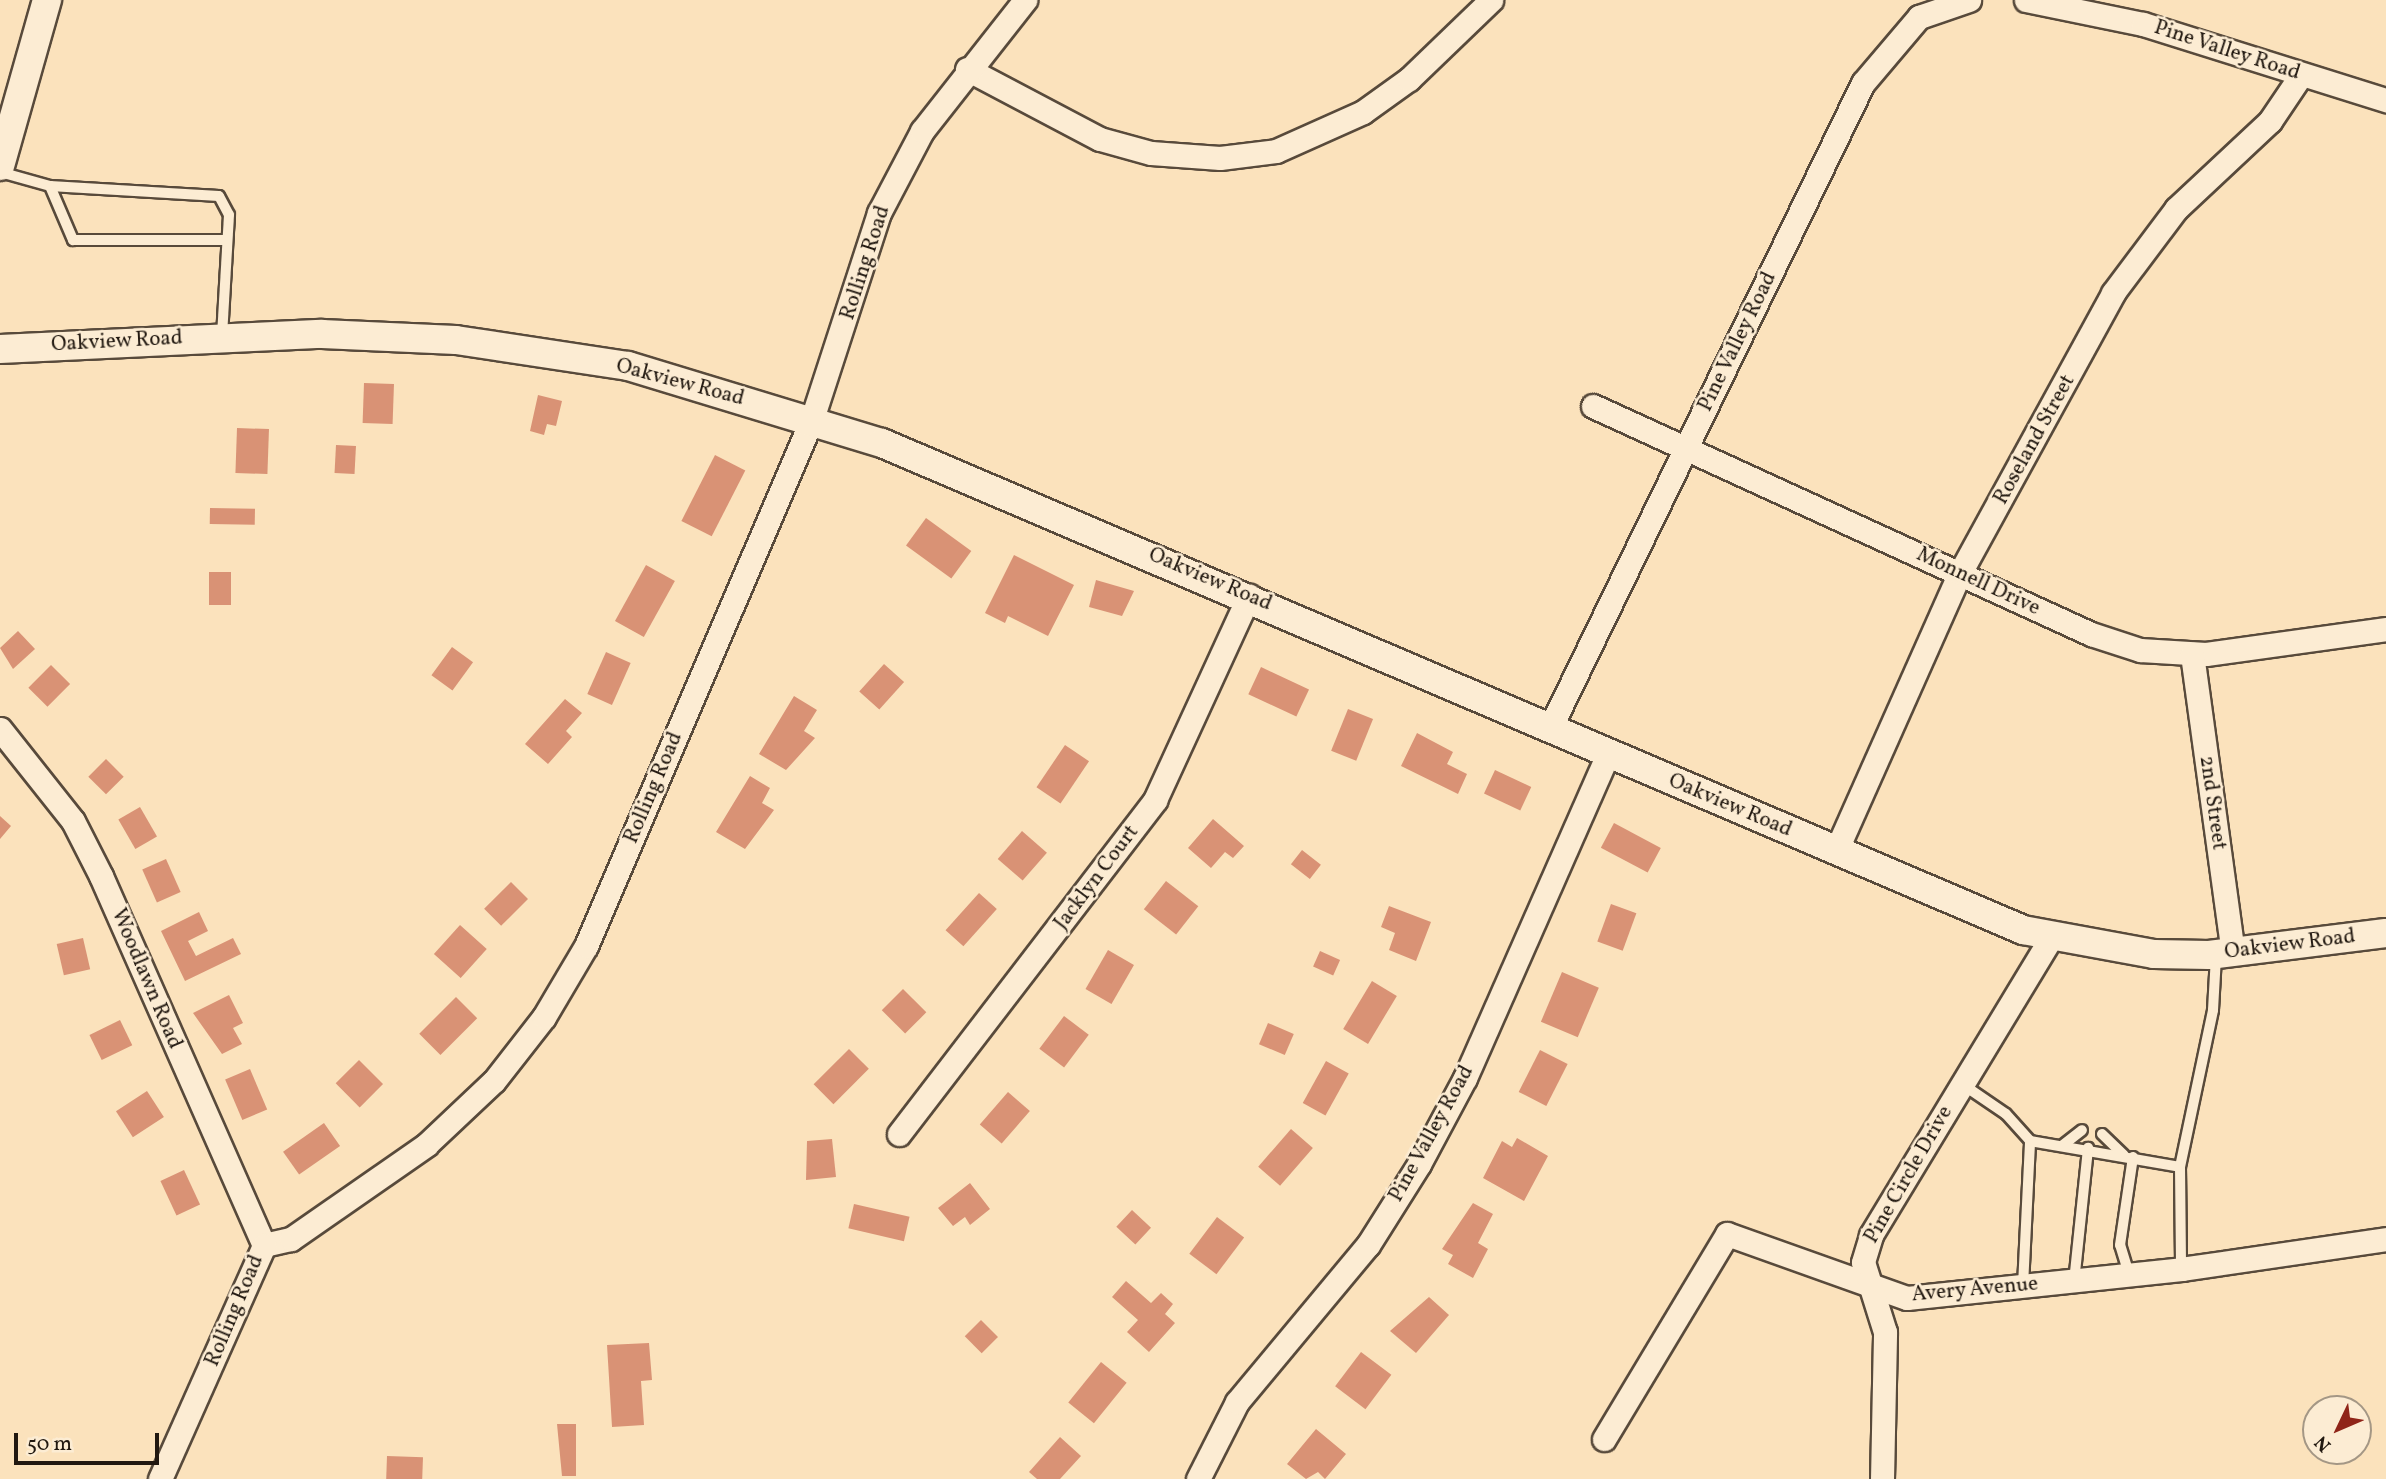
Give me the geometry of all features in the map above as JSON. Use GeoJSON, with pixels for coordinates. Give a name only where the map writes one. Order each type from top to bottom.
{"type":"FeatureCollection","features":[{"type":"Feature","properties":{"kind":"street"},"geometry":{"type":"LineString","coordinates":[[0,166],[47,0]]}},
{"type":"Feature","properties":{"kind":"street","name":"Rolling Road"},"geometry":{"type":"LineString","coordinates":[[160,1479],[264,1245],[291,1239],[426,1145],[494,1081],[542,1020],[586,946],[811,419],[879,213],[922,131],[967,69],[1025,0]]}},
{"type":"Feature","properties":{"kind":"street"},"geometry":{"type":"LineString","coordinates":[[967,69],[1100,139],[1151,153],[1220,159],[1276,151],[1363,112],[1409,79],[1491,0]]}},
{"type":"Feature","properties":{"kind":"street","name":"Pine Valley Road"},"geometry":{"type":"LineString","coordinates":[[1551,726],[1863,83],[1919,17],[1969,0]]}},
{"type":"Feature","properties":{"kind":"street","name":"Pine Valley Road"},"geometry":{"type":"LineString","coordinates":[[2026,0],[2143,24],[2386,100]]}},
{"type":"Feature","properties":{"kind":"street","name":"Roseland Street"},"geometry":{"type":"LineString","coordinates":[[1836,851],[1960,573],[2113,293],[2176,209],[2270,121],[2301,75]]}},
{"type":"Feature","properties":{"kind":"street","name":"Oakview Road"},"geometry":{"type":"LineString","coordinates":[[0,349],[222,337],[456,340],[628,366],[811,419],[1249,596],[1836,851],[2052,936],[2154,954],[2225,953],[2386,933]]}},
{"type":"Feature","properties":{"kind":"street","name":"Monnell Drive"},"geometry":{"type":"LineString","coordinates":[[1593,407],[2091,634],[2140,650],[2192,654],[2386,629]]}},
{"type":"Feature","properties":{"kind":"street","name":"Jacklyn Court"},"geometry":{"type":"LineString","coordinates":[[899,1134],[1155,800],[1249,596]]}},
{"type":"Feature","properties":{"kind":"street","name":"2nd Street"},"geometry":{"type":"LineString","coordinates":[[2192,654],[2225,953]]}},
{"type":"Feature","properties":{"kind":"street","name":"Woodlawn Road"},"geometry":{"type":"LineString","coordinates":[[0,729],[74,821],[264,1245]]}},
{"type":"Feature","properties":{"kind":"street","name":"Pine Valley Road"},"geometry":{"type":"LineString","coordinates":[[1198,1479],[1237,1402],[1368,1245],[1419,1164],[1465,1078],[1608,754]]}},
{"type":"Feature","properties":{"kind":"street","name":"Pine Circle Drive"},"geometry":{"type":"LineString","coordinates":[[1882,1479],[1885,1332],[1863,1262],[1871,1234],[2052,936]]}},
{"type":"Feature","properties":{"kind":"street","name":"Avery Avenue"},"geometry":{"type":"LineString","coordinates":[[1604,1439],[1727,1234],[1872,1290],[1907,1298],[2181,1269],[2386,1239]]}},
{"type":"Feature","properties":{"kind":"lane"},"geometry":{"type":"LineString","coordinates":[[0,172],[50,186],[209,192],[226,206],[222,337]]}},
{"type":"Feature","properties":{"kind":"lane"},"geometry":{"type":"LineString","coordinates":[[50,186],[73,240],[227,240]]}},
{"type":"Feature","properties":{"kind":"lane"},"geometry":{"type":"LineString","coordinates":[[2181,1269],[2180,1167],[2225,953]]}},
{"type":"Feature","properties":{"kind":"lane"},"geometry":{"type":"LineString","coordinates":[[1962,1084],[2006,1114],[2030,1141],[2129,1156],[2180,1167]]}},
{"type":"Feature","properties":{"kind":"lane"},"geometry":{"type":"LineString","coordinates":[[2063,1145],[2082,1130]]}},
{"type":"Feature","properties":{"kind":"lane"},"geometry":{"type":"LineString","coordinates":[[2102,1134],[2129,1156]]}},
{"type":"Feature","properties":{"kind":"lane"},"geometry":{"type":"LineString","coordinates":[[2022,1287],[2030,1141]]}},
{"type":"Feature","properties":{"kind":"lane"},"geometry":{"type":"LineString","coordinates":[[2074,1282],[2088,1149]]}},
{"type":"Feature","properties":{"kind":"lane"},"geometry":{"type":"LineString","coordinates":[[2129,1156],[2120,1245],[2129,1274]]}},
{"type":"Feature","properties":{"kind":"building"},"geometry":{"type":"Polygon","coordinates":[[[364,383],[394,384],[393,424],[363,423],[364,383]]]}},
{"type":"Feature","properties":{"kind":"building"},"geometry":{"type":"Polygon","coordinates":[[[538,395],[562,401],[556,426],[547,424],[544,435],[530,431],[538,395]]]}},
{"type":"Feature","properties":{"kind":"building"},"geometry":{"type":"Polygon","coordinates":[[[237,428],[269,429],[267,474],[235,473],[237,428]]]}},
{"type":"Feature","properties":{"kind":"building"},"geometry":{"type":"Polygon","coordinates":[[[336,445],[356,446],[355,474],[335,473],[336,445]]]}},
{"type":"Feature","properties":{"kind":"building"},"geometry":{"type":"Polygon","coordinates":[[[715,455],[745,470],[712,536],[681,521],[715,455]]]}},
{"type":"Feature","properties":{"kind":"building"},"geometry":{"type":"Polygon","coordinates":[[[210,508],[255,509],[255,525],[210,524],[210,508]]]}},
{"type":"Feature","properties":{"kind":"building"},"geometry":{"type":"Polygon","coordinates":[[[926,518],[971,551],[951,578],[906,546],[926,518]]]}},
{"type":"Feature","properties":{"kind":"building"},"geometry":{"type":"Polygon","coordinates":[[[1014,555],[1074,585],[1048,636],[1008,616],[1005,623],[985,613],[1014,555]]]}},
{"type":"Feature","properties":{"kind":"building"},"geometry":{"type":"Polygon","coordinates":[[[646,565],[675,581],[644,637],[615,621],[646,565]]]}},
{"type":"Feature","properties":{"kind":"building"},"geometry":{"type":"Polygon","coordinates":[[[209,572],[231,572],[231,605],[209,605],[209,572]]]}},
{"type":"Feature","properties":{"kind":"building"},"geometry":{"type":"Polygon","coordinates":[[[1096,580],[1134,591],[1122,616],[1089,607],[1096,580]]]}},
{"type":"Feature","properties":{"kind":"building"},"geometry":{"type":"Polygon","coordinates":[[[18,631],[35,649],[13,669],[0,648],[18,631]]]}},
{"type":"Feature","properties":{"kind":"building"},"geometry":{"type":"Polygon","coordinates":[[[452,647],[473,662],[452,691],[431,675],[452,647]]]}},
{"type":"Feature","properties":{"kind":"building"},"geometry":{"type":"Polygon","coordinates":[[[606,652],[631,663],[612,705],[587,694],[606,652]]]}},
{"type":"Feature","properties":{"kind":"building"},"geometry":{"type":"Polygon","coordinates":[[[884,664],[904,682],[879,710],[859,691],[884,664]]]}},
{"type":"Feature","properties":{"kind":"building"},"geometry":{"type":"Polygon","coordinates":[[[51,665],[70,684],[47,707],[28,688],[51,665]]]}},
{"type":"Feature","properties":{"kind":"building"},"geometry":{"type":"Polygon","coordinates":[[[1261,667],[1309,689],[1296,717],[1248,694],[1261,667]]]}},
{"type":"Feature","properties":{"kind":"building"},"geometry":{"type":"Polygon","coordinates":[[[794,696],[817,710],[804,731],[815,738],[786,770],[759,754],[794,696]]]}},
{"type":"Feature","properties":{"kind":"building"},"geometry":{"type":"Polygon","coordinates":[[[565,699],[582,713],[566,731],[572,737],[548,764],[525,744],[565,699]]]}},
{"type":"Feature","properties":{"kind":"building"},"geometry":{"type":"Polygon","coordinates":[[[1348,709],[1373,719],[1356,761],[1331,751],[1348,709]]]}},
{"type":"Feature","properties":{"kind":"building"},"geometry":{"type":"Polygon","coordinates":[[[1417,733],[1453,752],[1447,764],[1467,774],[1458,794],[1401,766],[1417,733]]]}},
{"type":"Feature","properties":{"kind":"building"},"geometry":{"type":"Polygon","coordinates":[[[1065,745],[1089,761],[1061,803],[1036,787],[1065,745]]]}},
{"type":"Feature","properties":{"kind":"building"},"geometry":{"type":"Polygon","coordinates":[[[106,759],[124,777],[106,794],[88,777],[106,759]]]}},
{"type":"Feature","properties":{"kind":"building"},"geometry":{"type":"Polygon","coordinates":[[[1495,770],[1531,787],[1520,810],[1484,794],[1495,770]]]}},
{"type":"Feature","properties":{"kind":"building"},"geometry":{"type":"Polygon","coordinates":[[[750,776],[770,788],[762,803],[774,810],[745,849],[716,832],[750,776]]]}},
{"type":"Feature","properties":{"kind":"building"},"geometry":{"type":"Polygon","coordinates":[[[140,807],[157,836],[135,849],[118,820],[140,807]]]}},
{"type":"Feature","properties":{"kind":"building"},"geometry":{"type":"Polygon","coordinates":[[[0,816],[11,826],[0,839],[0,816]]]}},
{"type":"Feature","properties":{"kind":"building"},"geometry":{"type":"Polygon","coordinates":[[[1213,819],[1244,846],[1233,858],[1225,852],[1211,868],[1188,848],[1213,819]]]}},
{"type":"Feature","properties":{"kind":"building"},"geometry":{"type":"Polygon","coordinates":[[[1614,823],[1661,848],[1648,873],[1601,848],[1614,823]]]}},
{"type":"Feature","properties":{"kind":"building"},"geometry":{"type":"Polygon","coordinates":[[[1022,831],[1047,853],[1023,881],[998,859],[1022,831]]]}},
{"type":"Feature","properties":{"kind":"building"},"geometry":{"type":"Polygon","coordinates":[[[1302,850],[1321,865],[1310,879],[1291,864],[1302,850]]]}},
{"type":"Feature","properties":{"kind":"building"},"geometry":{"type":"Polygon","coordinates":[[[166,859],[181,892],[157,902],[142,870],[166,859]]]}},
{"type":"Feature","properties":{"kind":"building"},"geometry":{"type":"Polygon","coordinates":[[[1166,881],[1198,906],[1176,935],[1144,909],[1166,881]]]}},
{"type":"Feature","properties":{"kind":"building"},"geometry":{"type":"Polygon","coordinates":[[[511,882],[528,899],[501,926],[484,909],[511,882]]]}},
{"type":"Feature","properties":{"kind":"building"},"geometry":{"type":"Polygon","coordinates":[[[979,893],[997,909],[963,946],[946,930],[979,893]]]}},
{"type":"Feature","properties":{"kind":"building"},"geometry":{"type":"Polygon","coordinates":[[[1611,904],[1636,913],[1623,951],[1597,942],[1611,904]]]}},
{"type":"Feature","properties":{"kind":"building"},"geometry":{"type":"Polygon","coordinates":[[[1389,906],[1431,922],[1416,961],[1389,950],[1395,933],[1381,927],[1389,906]]]}},
{"type":"Feature","properties":{"kind":"building"},"geometry":{"type":"Polygon","coordinates":[[[199,912],[208,931],[188,941],[196,956],[233,938],[241,954],[185,981],[161,931],[199,912]]]}},
{"type":"Feature","properties":{"kind":"building"},"geometry":{"type":"Polygon","coordinates":[[[460,925],[487,949],[461,978],[434,954],[460,925]]]}},
{"type":"Feature","properties":{"kind":"building"},"geometry":{"type":"Polygon","coordinates":[[[83,938],[90,969],[64,975],[57,944],[83,938]]]}},
{"type":"Feature","properties":{"kind":"building"},"geometry":{"type":"Polygon","coordinates":[[[1108,950],[1134,965],[1111,1004],[1086,989],[1108,950]]]}},
{"type":"Feature","properties":{"kind":"building"},"geometry":{"type":"Polygon","coordinates":[[[1320,951],[1340,960],[1333,975],[1313,967],[1320,951]]]}},
{"type":"Feature","properties":{"kind":"building"},"geometry":{"type":"Polygon","coordinates":[[[1562,972],[1599,988],[1578,1037],[1541,1022],[1562,972]]]}},
{"type":"Feature","properties":{"kind":"building"},"geometry":{"type":"Polygon","coordinates":[[[1372,981],[1397,996],[1368,1044],[1343,1029],[1372,981]]]}},
{"type":"Feature","properties":{"kind":"building"},"geometry":{"type":"Polygon","coordinates":[[[903,989],[926,1012],[905,1034],[882,1010],[903,989]]]}},
{"type":"Feature","properties":{"kind":"building"},"geometry":{"type":"Polygon","coordinates":[[[229,995],[243,1023],[233,1028],[242,1044],[222,1054],[193,1013],[229,995]]]}},
{"type":"Feature","properties":{"kind":"building"},"geometry":{"type":"Polygon","coordinates":[[[456,997],[477,1018],[440,1055],[419,1034],[456,997]]]}},
{"type":"Feature","properties":{"kind":"building"},"geometry":{"type":"Polygon","coordinates":[[[1064,1016],[1089,1035],[1064,1067],[1039,1049],[1064,1016]]]}},
{"type":"Feature","properties":{"kind":"building"},"geometry":{"type":"Polygon","coordinates":[[[120,1020],[132,1045],[102,1060],[89,1035],[120,1020]]]}},
{"type":"Feature","properties":{"kind":"building"},"geometry":{"type":"Polygon","coordinates":[[[1268,1023],[1294,1034],[1285,1055],[1259,1044],[1268,1023]]]}},
{"type":"Feature","properties":{"kind":"building"},"geometry":{"type":"Polygon","coordinates":[[[849,1049],[869,1069],[833,1104],[814,1084],[849,1049]]]}},
{"type":"Feature","properties":{"kind":"building"},"geometry":{"type":"Polygon","coordinates":[[[1540,1050],[1568,1064],[1546,1106],[1519,1092],[1540,1050]]]}},
{"type":"Feature","properties":{"kind":"building"},"geometry":{"type":"Polygon","coordinates":[[[359,1060],[383,1084],[360,1107],[336,1083],[359,1060]]]}},
{"type":"Feature","properties":{"kind":"building"},"geometry":{"type":"Polygon","coordinates":[[[1326,1061],[1349,1074],[1325,1116],[1303,1103],[1326,1061]]]}},
{"type":"Feature","properties":{"kind":"building"},"geometry":{"type":"Polygon","coordinates":[[[250,1069],[267,1110],[242,1120],[225,1080],[250,1069]]]}},
{"type":"Feature","properties":{"kind":"building"},"geometry":{"type":"Polygon","coordinates":[[[147,1091],[164,1117],[133,1137],[116,1111],[147,1091]]]}},
{"type":"Feature","properties":{"kind":"building"},"geometry":{"type":"Polygon","coordinates":[[[1008,1092],[1030,1111],[1002,1143],[980,1124],[1008,1092]]]}},
{"type":"Feature","properties":{"kind":"building"},"geometry":{"type":"Polygon","coordinates":[[[324,1123],[340,1146],[299,1175],[283,1152],[324,1123]]]}},
{"type":"Feature","properties":{"kind":"building"},"geometry":{"type":"Polygon","coordinates":[[[1291,1129],[1313,1148],[1280,1186],[1258,1167],[1291,1129]]]}},
{"type":"Feature","properties":{"kind":"building"},"geometry":{"type":"Polygon","coordinates":[[[1517,1138],[1548,1156],[1524,1201],[1483,1178],[1502,1141],[1512,1147],[1517,1138]]]}},
{"type":"Feature","properties":{"kind":"building"},"geometry":{"type":"Polygon","coordinates":[[[832,1139],[836,1177],[806,1180],[807,1141],[832,1139]]]}},
{"type":"Feature","properties":{"kind":"building"},"geometry":{"type":"Polygon","coordinates":[[[184,1170],[200,1204],[176,1215],[160,1181],[184,1170]]]}},
{"type":"Feature","properties":{"kind":"building"},"geometry":{"type":"Polygon","coordinates":[[[970,1183],[990,1209],[970,1225],[965,1217],[953,1226],[938,1208],[970,1183]]]}},
{"type":"Feature","properties":{"kind":"building"},"geometry":{"type":"Polygon","coordinates":[[[1473,1203],[1493,1214],[1478,1243],[1488,1249],[1473,1278],[1448,1264],[1453,1255],[1442,1249],[1473,1203]]]}},
{"type":"Feature","properties":{"kind":"building"},"geometry":{"type":"Polygon","coordinates":[[[854,1204],[910,1217],[904,1241],[848,1228],[854,1204]]]}},
{"type":"Feature","properties":{"kind":"building"},"geometry":{"type":"Polygon","coordinates":[[[1132,1210],[1151,1228],[1135,1245],[1116,1227],[1132,1210]]]}},
{"type":"Feature","properties":{"kind":"building"},"geometry":{"type":"Polygon","coordinates":[[[1217,1217],[1244,1237],[1216,1274],[1189,1254],[1217,1217]]]}},
{"type":"Feature","properties":{"kind":"building"},"geometry":{"type":"Polygon","coordinates":[[[1126,1281],[1151,1303],[1161,1293],[1173,1304],[1165,1314],[1175,1323],[1149,1352],[1127,1332],[1138,1320],[1112,1297],[1126,1281]]]}},
{"type":"Feature","properties":{"kind":"building"},"geometry":{"type":"Polygon","coordinates":[[[1429,1297],[1449,1315],[1416,1353],[1390,1331],[1429,1297]]]}},
{"type":"Feature","properties":{"kind":"building"},"geometry":{"type":"Polygon","coordinates":[[[981,1320],[998,1337],[982,1353],[965,1336],[981,1320]]]}},
{"type":"Feature","properties":{"kind":"building"},"geometry":{"type":"Polygon","coordinates":[[[649,1343],[652,1380],[641,1381],[644,1425],[612,1427],[607,1345],[649,1343]]]}},
{"type":"Feature","properties":{"kind":"building"},"geometry":{"type":"Polygon","coordinates":[[[1361,1352],[1391,1375],[1365,1409],[1335,1386],[1361,1352]]]}},
{"type":"Feature","properties":{"kind":"building"},"geometry":{"type":"Polygon","coordinates":[[[1101,1362],[1127,1383],[1094,1423],[1068,1402],[1101,1362]]]}},
{"type":"Feature","properties":{"kind":"building"},"geometry":{"type":"Polygon","coordinates":[[[557,1424],[576,1424],[576,1476],[562,1476],[557,1424]]]}},
{"type":"Feature","properties":{"kind":"building"},"geometry":{"type":"Polygon","coordinates":[[[1316,1429],[1346,1454],[1325,1479],[1318,1472],[1306,1479],[1287,1464],[1316,1429]]]}},
{"type":"Feature","properties":{"kind":"building"},"geometry":{"type":"Polygon","coordinates":[[[1060,1437],[1081,1456],[1060,1479],[1037,1479],[1029,1472],[1060,1437]]]}},
{"type":"Feature","properties":{"kind":"building"},"geometry":{"type":"Polygon","coordinates":[[[387,1456],[423,1457],[422,1479],[386,1479],[387,1456]]]}}]}
